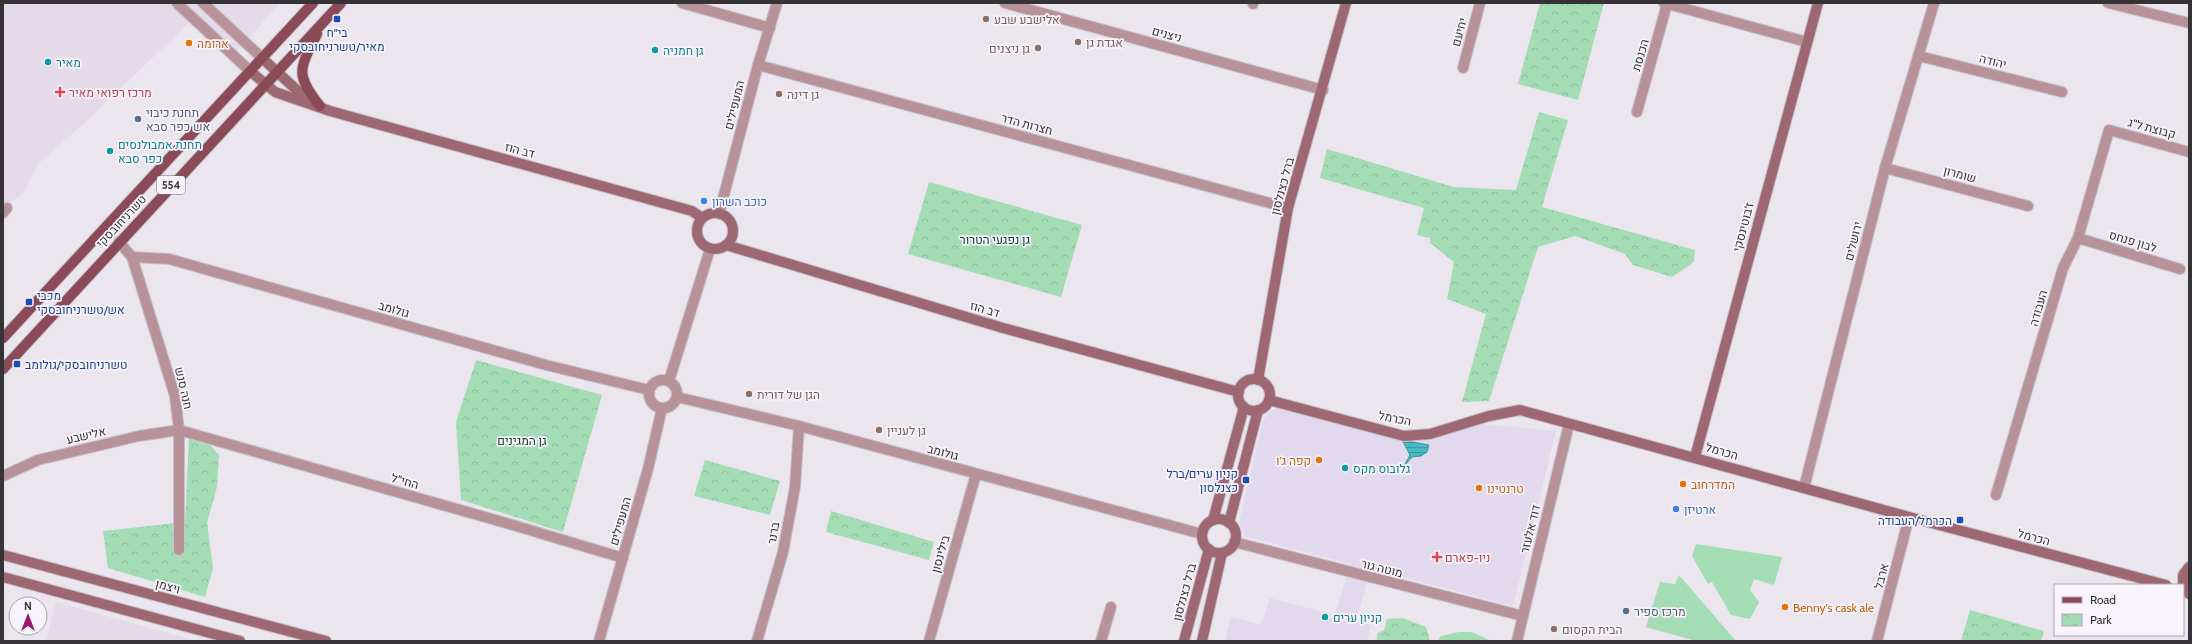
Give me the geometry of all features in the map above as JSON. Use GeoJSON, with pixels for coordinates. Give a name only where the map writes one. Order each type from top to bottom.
{"type":"FeatureCollection","features":[{"type":"Feature","properties":{"kind":"main road","name":"טשרניחובסקי"},"geometry":{"type":"LineString","coordinates":[[3,338],[313,3]]}},
{"type":"Feature","properties":{"kind":"main road","name":"טשרניחובסקי"},"geometry":{"type":"LineString","coordinates":[[3,369],[341,3]]}},
{"type":"Feature","properties":{"kind":"main road"},"geometry":{"type":"LineString","coordinates":[[320,106],[308,91],[301,71],[304,60],[323,22]]}},
{"type":"Feature","properties":{"kind":"street"},"geometry":{"type":"LineString","coordinates":[[177,3],[250,71]]}},
{"type":"Feature","properties":{"kind":"street"},"geometry":{"type":"LineString","coordinates":[[203,3],[262,58]]}},
{"type":"Feature","properties":{"kind":"street"},"geometry":{"type":"LineString","coordinates":[[682,3],[770,28]]}},
{"type":"Feature","properties":{"kind":"street","name":"המעפילים"},"geometry":{"type":"LineString","coordinates":[[719,214],[758,65],[770,28],[776,3]]}},
{"type":"Feature","properties":{"kind":"street","name":"ניצנים"},"geometry":{"type":"LineString","coordinates":[[1005,3],[1323,90]]}},
{"type":"Feature","properties":{"kind":"street","name":"ברל כצנלסון"},"geometry":{"type":"LineString","coordinates":[[1258,380],[1288,208],[1323,90],[1346,3]]}},
{"type":"Feature","properties":{"kind":"street","name":"יחיעם"},"geometry":{"type":"LineString","coordinates":[[1463,68],[1480,3]]}},
{"type":"Feature","properties":{"kind":"street"},"geometry":{"type":"LineString","coordinates":[[1666,3],[1807,42]]}},
{"type":"Feature","properties":{"kind":"street","name":"הכנסת"},"geometry":{"type":"LineString","coordinates":[[1637,112],[1666,3]]}},
{"type":"Feature","properties":{"kind":"street","name":"ז'בוטינסקי"},"geometry":{"type":"LineString","coordinates":[[1695,457],[1818,3]]}},
{"type":"Feature","properties":{"kind":"street","name":"ירושלים"},"geometry":{"type":"LineString","coordinates":[[1804,488],[1885,168],[1934,3]]}},
{"type":"Feature","properties":{"kind":"street"},"geometry":{"type":"LineString","coordinates":[[2108,3],[2189,23]]}},
{"type":"Feature","properties":{"kind":"street","name":"יהודה"},"geometry":{"type":"LineString","coordinates":[[1919,56],[2062,92]]}},
{"type":"Feature","properties":{"kind":"street","name":"דב הוז"},"geometry":{"type":"LineString","coordinates":[[262,58],[301,94],[330,111]]}},
{"type":"Feature","properties":{"kind":"street","name":"חצרות הדר"},"geometry":{"type":"LineString","coordinates":[[758,65],[1288,208]]}},
{"type":"Feature","properties":{"kind":"street","name":"דב הוז"},"geometry":{"type":"LineString","coordinates":[[250,71],[275,92],[330,111],[692,211],[702,218]]}},
{"type":"Feature","properties":{"kind":"street","name":"קבוצת ל\"ג"},"geometry":{"type":"LineString","coordinates":[[2109,130],[2189,152]]}},
{"type":"Feature","properties":{"kind":"street","name":"העבודה"},"geometry":{"type":"LineString","coordinates":[[1996,495],[2063,268],[2078,238],[2109,130]]}},
{"type":"Feature","properties":{"kind":"street","name":"שומרון"},"geometry":{"type":"LineString","coordinates":[[1885,168],[2028,206]]}},
{"type":"Feature","properties":{"kind":"street"},"geometry":{"type":"LineString","coordinates":[[710,214],[719,214],[729,220],[733,230],[730,241],[726,246],[719,249],[710,249],[702,244],[697,236],[697,227],[702,218],[710,214]]}},
{"type":"Feature","properties":{"kind":"street","name":"לבון פנחס"},"geometry":{"type":"LineString","coordinates":[[2078,238],[2180,269]]}},
{"type":"Feature","properties":{"kind":"street","name":"חנה סנש"},"geometry":{"type":"LineString","coordinates":[[119,242],[132,257],[175,396],[179,430],[179,550]]}},
{"type":"Feature","properties":{"kind":"street","name":"דב הוז"},"geometry":{"type":"LineString","coordinates":[[726,246],[1004,328],[1239,392]]}},
{"type":"Feature","properties":{"kind":"street"},"geometry":{"type":"LineString","coordinates":[[669,381],[710,249]]}},
{"type":"Feature","properties":{"kind":"street","name":"גולומב"},"geometry":{"type":"LineString","coordinates":[[132,257],[169,259],[546,365],[649,390]]}},
{"type":"Feature","properties":{"kind":"street"},"geometry":{"type":"LineString","coordinates":[[1253,379],[1258,380],[1263,382],[1269,390],[1269,400],[1263,408],[1258,410],[1248,410],[1244,407],[1239,398],[1239,392],[1244,383],[1253,379]]}},
{"type":"Feature","properties":{"kind":"street"},"geometry":{"type":"LineString","coordinates":[[657,381],[669,381],[674,386],[677,397],[670,406],[662,408],[651,402],[649,390],[657,381]]}},
{"type":"Feature","properties":{"kind":"street","name":"גולומב"},"geometry":{"type":"LineString","coordinates":[[677,397],[799,426],[1202,534]]}},
{"type":"Feature","properties":{"kind":"street","name":"הכרמל"},"geometry":{"type":"LineString","coordinates":[[1269,400],[1404,436],[1430,434],[1489,416],[1520,410],[1909,517],[2162,584]]}},
{"type":"Feature","properties":{"kind":"street"},"geometry":{"type":"LineString","coordinates":[[1213,520],[1244,407]]}},
{"type":"Feature","properties":{"kind":"street","name":"המעפילים"},"geometry":{"type":"LineString","coordinates":[[600,641],[650,462],[662,408]]}},
{"type":"Feature","properties":{"kind":"street"},"geometry":{"type":"LineString","coordinates":[[1229,523],[1258,410]]}},
{"type":"Feature","properties":{"kind":"street","name":"דוד אלעזר"},"geometry":{"type":"LineString","coordinates":[[1517,641],[1568,424]]}},
{"type":"Feature","properties":{"kind":"street","name":"ברנר"},"geometry":{"type":"LineString","coordinates":[[757,641],[783,552],[795,487],[799,426]]}},
{"type":"Feature","properties":{"kind":"street","name":"אלישבע"},"geometry":{"type":"LineString","coordinates":[[3,476],[38,460],[139,436],[179,430]]}},
{"type":"Feature","properties":{"kind":"street","name":"החי\"ל"},"geometry":{"type":"LineString","coordinates":[[179,430],[506,523],[623,558]]}},
{"type":"Feature","properties":{"kind":"street","name":"בילינסון"},"geometry":{"type":"LineString","coordinates":[[929,641],[976,474]]}},
{"type":"Feature","properties":{"kind":"street","name":"ארבל"},"geometry":{"type":"LineString","coordinates":[[1877,641],[1909,517]]}},
{"type":"Feature","properties":{"kind":"street"},"geometry":{"type":"LineString","coordinates":[[1213,520],[1224,520],[1229,523],[1235,532],[1234,542],[1227,551],[1222,552],[1209,549],[1203,542],[1202,534],[1206,525],[1213,520]]}},
{"type":"Feature","properties":{"kind":"street","name":"מוטה גור"},"geometry":{"type":"LineString","coordinates":[[1234,542],[1523,616]]}},
{"type":"Feature","properties":{"kind":"street","name":"ברל כצנלסון"},"geometry":{"type":"LineString","coordinates":[[1184,641],[1209,549]]}},
{"type":"Feature","properties":{"kind":"street"},"geometry":{"type":"LineString","coordinates":[[1202,641],[1222,552]]}},
{"type":"Feature","properties":{"kind":"street","name":"ויצמן"},"geometry":{"type":"LineString","coordinates":[[3,555],[326,641]]}},
{"type":"Feature","properties":{"kind":"street"},"geometry":{"type":"LineString","coordinates":[[2184,584],[2183,575],[2189,567]]}},
{"type":"Feature","properties":{"kind":"street"},"geometry":{"type":"LineString","coordinates":[[3,577],[240,641]]}},
{"type":"Feature","properties":{"kind":"street"},"geometry":{"type":"LineString","coordinates":[[1101,641],[1111,607]]}},
{"type":"Feature","properties":{"kind":"shaded area","name":"מרכז רפואי מאיר"},"geometry":{"type":"Polygon","coordinates":[[[3,3],[280,3],[230,59],[189,23],[82,125],[38,164],[23,193],[3,208],[3,3]]]}},
{"type":"Feature","properties":{"kind":"shaded area"},"geometry":{"type":"Polygon","coordinates":[[[1278,407],[1432,437],[1485,424],[1556,431],[1513,606],[1371,569],[1356,621],[1371,625],[1367,641],[1225,641],[1231,617],[1261,625],[1270,598],[1335,615],[1350,564],[1245,536],[1239,523],[1263,420],[1269,412],[1278,407]]]}},
{"type":"Feature","properties":{"kind":"shaded area"},"geometry":{"type":"Polygon","coordinates":[[[56,602],[197,641],[46,641],[56,602]]]}},
{"type":"Feature","properties":{"kind":"green space"},"geometry":{"type":"Polygon","coordinates":[[[1540,3],[1604,3],[1578,100],[1518,84],[1540,3]]]}},
{"type":"Feature","properties":{"kind":"green space"},"geometry":{"type":"Polygon","coordinates":[[[1539,112],[1568,120],[1542,207],[1695,250],[1694,262],[1672,277],[1633,265],[1625,254],[1575,236],[1538,247],[1489,401],[1462,402],[1486,314],[1447,299],[1454,262],[1430,243],[1430,238],[1417,235],[1424,208],[1320,178],[1327,149],[1454,187],[1516,190],[1539,112]]]}},
{"type":"Feature","properties":{"kind":"green space","name":"גן נפגעי הטרור"},"geometry":{"type":"Polygon","coordinates":[[[929,182],[1082,225],[1061,297],[908,254],[929,182]]]}},
{"type":"Feature","properties":{"kind":"green space","name":"גן המגינים"},"geometry":{"type":"Polygon","coordinates":[[[476,360],[602,395],[563,532],[461,500],[456,422],[476,360]]]}},
{"type":"Feature","properties":{"kind":"green space"},"geometry":{"type":"Polygon","coordinates":[[[189,437],[210,445],[219,455],[217,487],[207,523],[213,568],[205,597],[108,568],[103,531],[185,522],[189,437]]]}},
{"type":"Feature","properties":{"kind":"green space"},"geometry":{"type":"Polygon","coordinates":[[[705,460],[780,481],[770,515],[694,496],[705,460]]]}},
{"type":"Feature","properties":{"kind":"green space"},"geometry":{"type":"Polygon","coordinates":[[[831,511],[934,542],[929,560],[826,532],[831,511]]]}},
{"type":"Feature","properties":{"kind":"green space"},"geometry":{"type":"Polygon","coordinates":[[[1696,544],[1782,557],[1774,585],[1754,579],[1750,590],[1759,602],[1750,619],[1731,615],[1712,582],[1708,584],[1692,556],[1696,544]]]}},
{"type":"Feature","properties":{"kind":"green space"},"geometry":{"type":"Polygon","coordinates":[[[1679,575],[1736,641],[1696,641],[1646,627],[1660,582],[1675,584],[1679,575]]]}},
{"type":"Feature","properties":{"kind":"green space"},"geometry":{"type":"Polygon","coordinates":[[[1970,610],[2044,631],[2041,641],[1961,641],[1970,610]]]}},
{"type":"Feature","properties":{"kind":"green space"},"geometry":{"type":"Polygon","coordinates":[[[1403,618],[1426,627],[1430,641],[1377,641],[1377,633],[1384,630],[1387,619],[1403,618]]]}},
{"type":"Feature","properties":{"kind":"green space"},"geometry":{"type":"Polygon","coordinates":[[[1459,632],[1472,632],[1491,641],[1438,641],[1441,636],[1459,632]]]}},
{"type":"Feature","properties":{"kind":"water"},"geometry":{"type":"Polygon","coordinates":[[[1402,440],[1429,445],[1427,452],[1421,456],[1412,457],[1404,466],[1410,455],[1402,440]]]}},
{"type":"Feature","properties":{"kind":"place","name":"בי״ח מאיר/טשרניחובסקי"},"geometry":{"type":"Point","coordinates":[337,19]}},
{"type":"Feature","properties":{"kind":"place","name":"אלישבע שבע"},"geometry":{"type":"Point","coordinates":[986,19]}},
{"type":"Feature","properties":{"kind":"place","name":"אגדת גן"},"geometry":{"type":"Point","coordinates":[1078,42]}},
{"type":"Feature","properties":{"kind":"place","name":"ארומה"},"geometry":{"type":"Point","coordinates":[189,43]}},
{"type":"Feature","properties":{"kind":"place","name":"גן ניצנים"},"geometry":{"type":"Point","coordinates":[1038,48]}},
{"type":"Feature","properties":{"kind":"place","name":"גן חמניה"},"geometry":{"type":"Point","coordinates":[655,50]}},
{"type":"Feature","properties":{"kind":"place","name":"מאיר"},"geometry":{"type":"Point","coordinates":[48,62]}},
{"type":"Feature","properties":{"kind":"place","name":"מרכז רפואי מאיר"},"geometry":{"type":"Point","coordinates":[60,92]}},
{"type":"Feature","properties":{"kind":"place","name":"גן דינה"},"geometry":{"type":"Point","coordinates":[779,94]}},
{"type":"Feature","properties":{"kind":"place","name":"תחנת כיבוי אש כפר סבא"},"geometry":{"type":"Point","coordinates":[138,119]}},
{"type":"Feature","properties":{"kind":"place","name":"תחנת אמבולנסים כפר סבא"},"geometry":{"type":"Point","coordinates":[110,151]}},
{"type":"Feature","properties":{"kind":"place","name":"כוכב השרון"},"geometry":{"type":"Point","coordinates":[704,201]}},
{"type":"Feature","properties":{"kind":"place","name":"מכבי אש/טשרניחובסקי"},"geometry":{"type":"Point","coordinates":[29,302]}},
{"type":"Feature","properties":{"kind":"place","name":"טשרניחובסקי/גולומב"},"geometry":{"type":"Point","coordinates":[17,364]}},
{"type":"Feature","properties":{"kind":"place","name":"הגן של דורית"},"geometry":{"type":"Point","coordinates":[749,394]}},
{"type":"Feature","properties":{"kind":"place","name":"גן לעניין"},"geometry":{"type":"Point","coordinates":[879,430]}},
{"type":"Feature","properties":{"kind":"place","name":"קפה ג'ו"},"geometry":{"type":"Point","coordinates":[1319,460]}},
{"type":"Feature","properties":{"kind":"place","name":"גלובוס מקס"},"geometry":{"type":"Point","coordinates":[1345,468]}},
{"type":"Feature","properties":{"kind":"place","name":"קניון ערים/ברל כצנלסון"},"geometry":{"type":"Point","coordinates":[1246,480]}},
{"type":"Feature","properties":{"kind":"place","name":"המדרחוב"},"geometry":{"type":"Point","coordinates":[1683,484]}},
{"type":"Feature","properties":{"kind":"place","name":"טרנטינו"},"geometry":{"type":"Point","coordinates":[1479,488]}},
{"type":"Feature","properties":{"kind":"place","name":"ארטיזן"},"geometry":{"type":"Point","coordinates":[1676,509]}},
{"type":"Feature","properties":{"kind":"place","name":"הכרמל/העבודה"},"geometry":{"type":"Point","coordinates":[1960,520]}},
{"type":"Feature","properties":{"kind":"place","name":"ניו-פארם"},"geometry":{"type":"Point","coordinates":[1437,557]}},
{"type":"Feature","properties":{"kind":"place","name":"Benny's cask ale"},"geometry":{"type":"Point","coordinates":[1785,607]}},
{"type":"Feature","properties":{"kind":"place","name":"מרכז ספיר"},"geometry":{"type":"Point","coordinates":[1626,611]}},
{"type":"Feature","properties":{"kind":"place","name":"קניון ערים"},"geometry":{"type":"Point","coordinates":[1325,617]}},
{"type":"Feature","properties":{"kind":"place","name":"הבית הקסום"},"geometry":{"type":"Point","coordinates":[1554,629]}}]}
